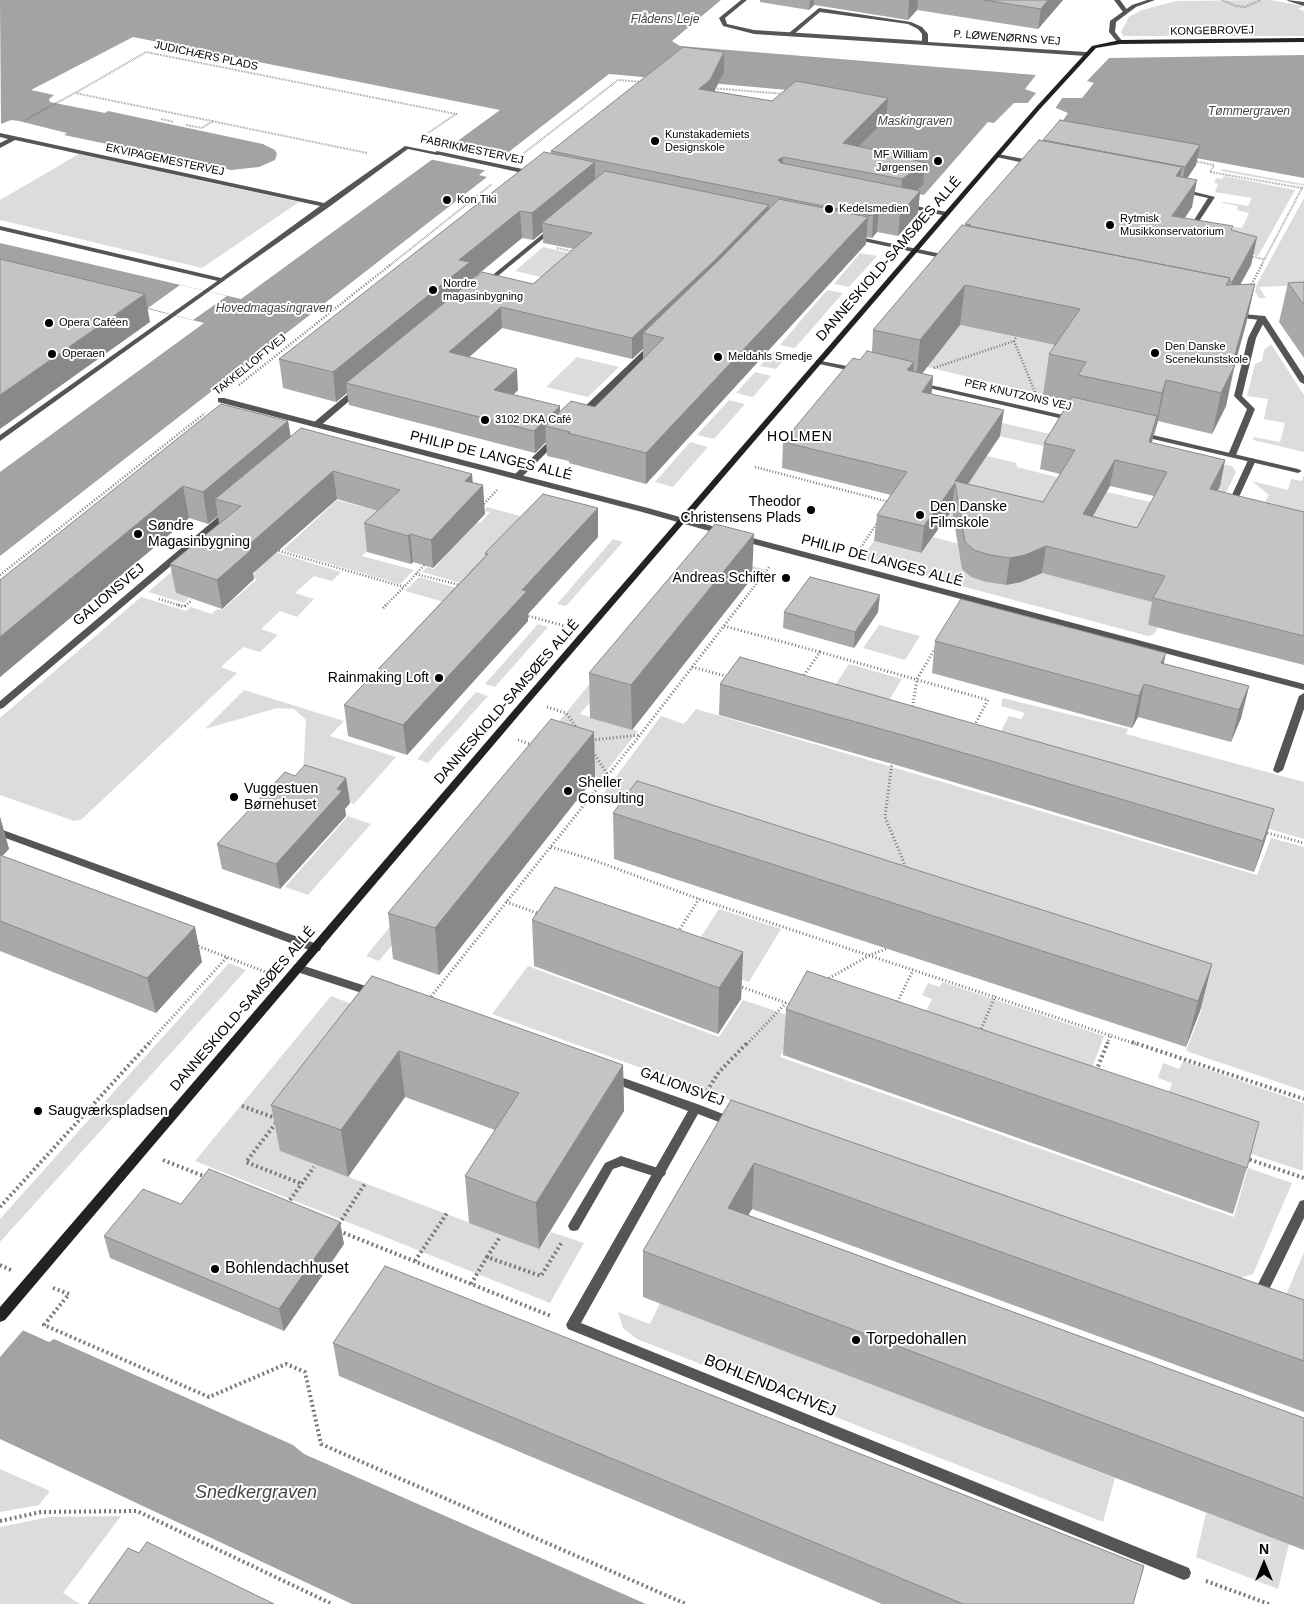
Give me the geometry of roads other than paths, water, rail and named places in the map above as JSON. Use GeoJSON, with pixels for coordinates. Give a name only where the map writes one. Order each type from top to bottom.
{"type":"FeatureCollection","features":[{"type":"Feature","properties":{"kind":"street","name":"P. LØWENØRNS VEJ"},"geometry":{"type":"LineString","coordinates":[[744,0],[722,18],[725,25],[736,29],[791,34],[1086,54]]}},
{"type":"Feature","properties":{"kind":"street"},"geometry":{"type":"LineString","coordinates":[[1117,0],[1126,11]]}},
{"type":"Feature","properties":{"kind":"street"},"geometry":{"type":"LineString","coordinates":[[1086,54],[1094,47],[1120,42],[1112,32],[1113,21],[1126,11],[1152,0]]}},
{"type":"Feature","properties":{"kind":"street"},"geometry":{"type":"LineString","coordinates":[[1290,0],[1304,4]]}},
{"type":"Feature","properties":{"kind":"street"},"geometry":{"type":"LineString","coordinates":[[791,34],[819,10],[908,24],[920,28],[925,34],[925,43]]}},
{"type":"Feature","properties":{"kind":"street","name":"KONGEBROVEJ"},"geometry":{"type":"LineString","coordinates":[[1120,42],[1304,40]]}},
{"type":"Feature","properties":{"kind":"street","name":"DANNESKIOLD-SAMSØES ALLÉ"},"geometry":{"type":"LineString","coordinates":[[0,1316],[527,700],[1086,54]]}},
{"type":"Feature","properties":{"kind":"street","name":"EKVIPAGEMESTERVEJ"},"geometry":{"type":"LineString","coordinates":[[0,135],[327,206]]}},
{"type":"Feature","properties":{"kind":"street"},"geometry":{"type":"LineString","coordinates":[[0,146],[14,138]]}},
{"type":"Feature","properties":{"kind":"street","name":"FABRIKMESTERVEJ"},"geometry":{"type":"LineString","coordinates":[[327,206],[407,147],[539,174]]}},
{"type":"Feature","properties":{"kind":"street"},"geometry":{"type":"LineString","coordinates":[[998,156],[1040,164]]}},
{"type":"Feature","properties":{"kind":"street"},"geometry":{"type":"LineString","coordinates":[[1173,190],[1212,197],[1187,235]]}},
{"type":"Feature","properties":{"kind":"street"},"geometry":{"type":"LineString","coordinates":[[899,205],[947,214]]}},
{"type":"Feature","properties":{"kind":"street"},"geometry":{"type":"LineString","coordinates":[[0,439],[327,206]]}},
{"type":"Feature","properties":{"kind":"street"},"geometry":{"type":"LineString","coordinates":[[482,287],[556,226]]}},
{"type":"Feature","properties":{"kind":"street"},"geometry":{"type":"LineString","coordinates":[[0,228],[222,280]]}},
{"type":"Feature","properties":{"kind":"street"},"geometry":{"type":"LineString","coordinates":[[850,237],[955,258]]}},
{"type":"Feature","properties":{"kind":"street"},"geometry":{"type":"LineString","coordinates":[[1227,314],[1262,318]]}},
{"type":"Feature","properties":{"kind":"street"},"geometry":{"type":"LineString","coordinates":[[1262,318],[1304,382]]}},
{"type":"Feature","properties":{"kind":"street"},"geometry":{"type":"LineString","coordinates":[[1232,455],[1251,409],[1238,396],[1252,338],[1262,318]]}},
{"type":"Feature","properties":{"kind":"street"},"geometry":{"type":"LineString","coordinates":[[574,422],[660,339]]}},
{"type":"Feature","properties":{"kind":"street"},"geometry":{"type":"LineString","coordinates":[[819,362],[865,372]]}},
{"type":"Feature","properties":{"kind":"street","name":"PER KNUTZONS VEJ"},"geometry":{"type":"LineString","coordinates":[[911,382],[1082,421]]}},
{"type":"Feature","properties":{"kind":"street"},"geometry":{"type":"LineString","coordinates":[[316,426],[362,388]]}},
{"type":"Feature","properties":{"kind":"street","name":"PHILIP DE LANGES ALLÉ"},"geometry":{"type":"LineString","coordinates":[[221,400],[514,476],[783,550],[1304,687]]}},
{"type":"Feature","properties":{"kind":"street"},"geometry":{"type":"LineString","coordinates":[[321,435],[329,429]]}},
{"type":"Feature","properties":{"kind":"street"},"geometry":{"type":"LineString","coordinates":[[1129,432],[1298,471]]}},
{"type":"Feature","properties":{"kind":"street"},"geometry":{"type":"LineString","coordinates":[[514,476],[560,436]]}},
{"type":"Feature","properties":{"kind":"street"},"geometry":{"type":"LineString","coordinates":[[1235,497],[1252,460]]}},
{"type":"Feature","properties":{"kind":"street","name":"GALIONSVEJ"},"geometry":{"type":"LineString","coordinates":[[0,706],[238,505]]}},
{"type":"Feature","properties":{"kind":"street"},"geometry":{"type":"LineString","coordinates":[[1278,770],[1304,696]]}},
{"type":"Feature","properties":{"kind":"street"},"geometry":{"type":"LineString","coordinates":[[0,832],[316,948]]}},
{"type":"Feature","properties":{"kind":"street"},"geometry":{"type":"LineString","coordinates":[[298,968],[386,997]]}},
{"type":"Feature","properties":{"kind":"street","name":"GALIONSVEJ"},"geometry":{"type":"LineString","coordinates":[[602,1074],[742,1125]]}},
{"type":"Feature","properties":{"kind":"street"},"geometry":{"type":"LineString","coordinates":[[574,1226],[609,1166],[621,1161],[660,1173],[696,1108]]}},
{"type":"Feature","properties":{"kind":"street","name":"BOHLENDACHVEJ"},"geometry":{"type":"LineString","coordinates":[[660,1173],[573,1324],[1184,1572]]}},
{"type":"Feature","properties":{"kind":"street"},"geometry":{"type":"LineString","coordinates":[[1252,1311],[1304,1205]]}},
{"type":"Feature","properties":{"kind":"water"},"geometry":{"type":"Polygon","coordinates":[[[0,0],[721,0],[672,41],[680,46],[1036,75],[1025,89],[1063,98],[1082,98],[1094,83],[1087,81],[1109,58],[1304,55],[1304,178],[1055,132],[1068,113],[1056,108],[1027,103],[1014,103],[994,123],[988,122],[924,195],[798,170],[855,96],[609,74],[479,175],[487,177],[0,556],[0,472],[204,323],[0,272],[0,243],[241,299],[500,110],[133,37],[31,90],[54,95],[49,99],[50,102],[105,113],[108,111],[263,144],[275,150],[277,154],[275,160],[259,167],[231,170],[64,135],[67,133],[19,121],[11,120],[1,124],[0,0]]]}},
{"type":"Feature","properties":{"kind":"water","name":"Snedkergraven"},"geometry":{"type":"Polygon","coordinates":[[[0,1320],[49,1342],[54,1339],[293,1445],[304,1454],[646,1604],[352,1604],[0,1439],[0,1320]]]}},
{"type":"Feature","properties":{"kind":"place","name":"Kunstakademiets Designskole"},"geometry":{"type":"Point","coordinates":[655,141]}},
{"type":"Feature","properties":{"kind":"place","name":"MF William Jørgensen"},"geometry":{"type":"Point","coordinates":[938,161]}},
{"type":"Feature","properties":{"kind":"place","name":"Kon Tiki"},"geometry":{"type":"Point","coordinates":[447,200]}},
{"type":"Feature","properties":{"kind":"place","name":"Kedelsmedien"},"geometry":{"type":"Point","coordinates":[829,209]}},
{"type":"Feature","properties":{"kind":"place","name":"Rytmisk Musikkonservatorium"},"geometry":{"type":"Point","coordinates":[1110,225]}},
{"type":"Feature","properties":{"kind":"place","name":"Nordre magasinbygning"},"geometry":{"type":"Point","coordinates":[433,290]}},
{"type":"Feature","properties":{"kind":"place","name":"Opera Caféen"},"geometry":{"type":"Point","coordinates":[49,323]}},
{"type":"Feature","properties":{"kind":"place","name":"Den Danske Scenekunstskole"},"geometry":{"type":"Point","coordinates":[1155,353]}},
{"type":"Feature","properties":{"kind":"place","name":"Operaen"},"geometry":{"type":"Point","coordinates":[52,354]}},
{"type":"Feature","properties":{"kind":"place","name":"Meldahls Smedje"},"geometry":{"type":"Point","coordinates":[718,357]}},
{"type":"Feature","properties":{"kind":"place","name":"3102 DKA Café"},"geometry":{"type":"Point","coordinates":[485,420]}},
{"type":"Feature","properties":{"kind":"place","name":"Theodor Christensens Plads"},"geometry":{"type":"Point","coordinates":[811,510]}},
{"type":"Feature","properties":{"kind":"place","name":"Den Danske Filmskole"},"geometry":{"type":"Point","coordinates":[920,515]}},
{"type":"Feature","properties":{"kind":"place","name":"Søndre Magasinbygning"},"geometry":{"type":"Point","coordinates":[138,534]}},
{"type":"Feature","properties":{"kind":"place","name":"Andreas Schifter"},"geometry":{"type":"Point","coordinates":[786,578]}},
{"type":"Feature","properties":{"kind":"place","name":"Rainmaking Loft"},"geometry":{"type":"Point","coordinates":[439,678]}},
{"type":"Feature","properties":{"kind":"place","name":"Sheller Consulting"},"geometry":{"type":"Point","coordinates":[568,791]}},
{"type":"Feature","properties":{"kind":"place","name":"Vuggestuen Børnehuset"},"geometry":{"type":"Point","coordinates":[234,797]}},
{"type":"Feature","properties":{"kind":"place","name":"Saugværkspladsen"},"geometry":{"type":"Point","coordinates":[38,1111]}},
{"type":"Feature","properties":{"kind":"place","name":"Bohlendachhuset"},"geometry":{"type":"Point","coordinates":[215,1269]}},
{"type":"Feature","properties":{"kind":"place","name":"Torpedohallen"},"geometry":{"type":"Point","coordinates":[856,1340]}},
{"type":"Feature","properties":{"kind":"district","name":"HOLMEN"},"geometry":{"type":"Point","coordinates":[800,437]}},
{"type":"Feature","properties":{"kind":"water label","name":"Flådens Leje"},"geometry":{"type":"Point","coordinates":[665,20]}},
{"type":"Feature","properties":{"kind":"water label","name":"Tømmergraven"},"geometry":{"type":"Point","coordinates":[1249,112]}},
{"type":"Feature","properties":{"kind":"water label","name":"Maskingraven"},"geometry":{"type":"Point","coordinates":[915,122]}},
{"type":"Feature","properties":{"kind":"water label","name":"Hovedmagasingraven"},"geometry":{"type":"Point","coordinates":[274,309]}}]}
